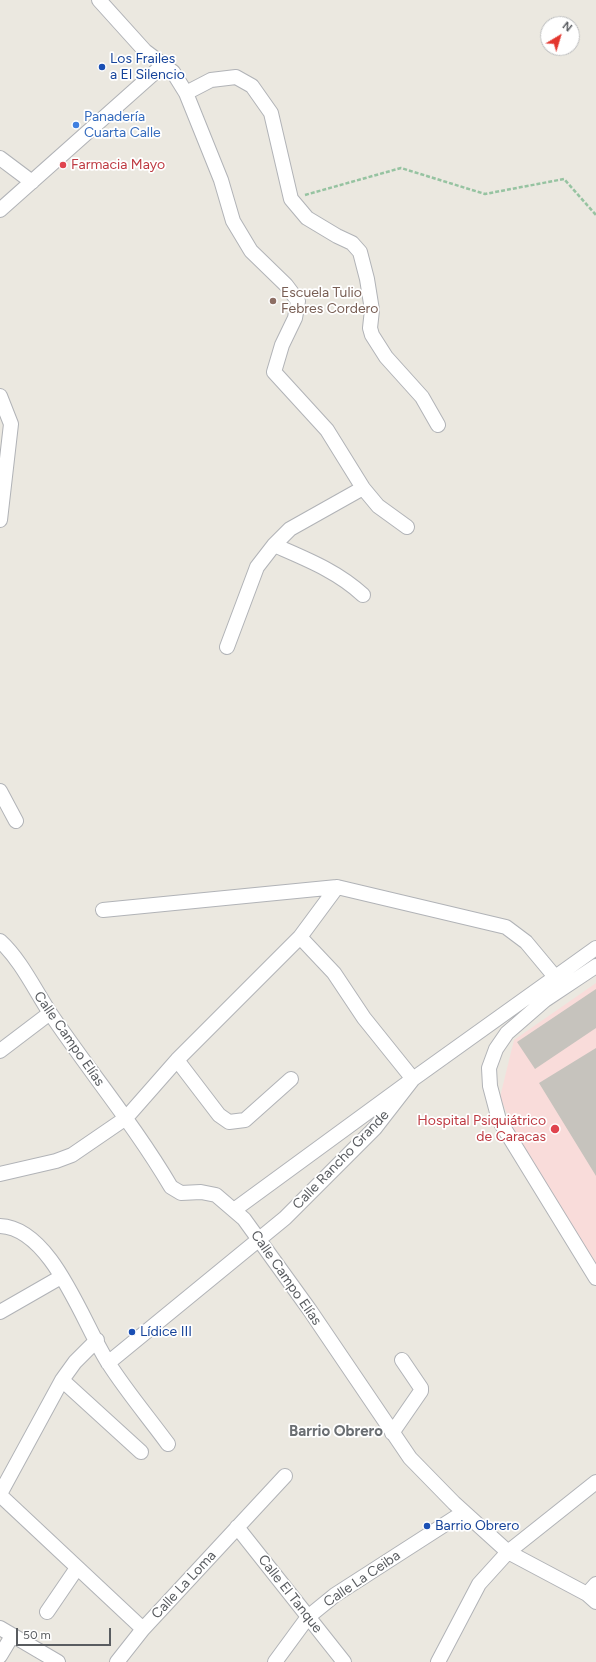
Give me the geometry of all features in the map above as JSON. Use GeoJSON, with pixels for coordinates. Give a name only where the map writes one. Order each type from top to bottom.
{"type":"FeatureCollection","features":[{"type":"Feature","properties":{"kind":"street"},"geometry":{"type":"LineString","coordinates":[[99,0],[145,51],[172,72],[186,93],[221,180],[233,221],[251,251],[286,285],[298,301],[295,318],[282,345],[274,372],[327,430],[363,488],[378,506],[407,527]]}},
{"type":"Feature","properties":{"kind":"street"},"geometry":{"type":"LineString","coordinates":[[0,210],[163,65]]}},
{"type":"Feature","properties":{"kind":"street"},"geometry":{"type":"LineString","coordinates":[[186,93],[211,80],[236,76],[252,86],[272,113],[291,199],[308,218],[337,236],[352,243],[360,252],[367,279],[372,310],[370,328],[372,334],[386,357],[422,396],[438,425]]}},
{"type":"Feature","properties":{"kind":"street"},"geometry":{"type":"LineString","coordinates":[[0,158],[32,182]]}},
{"type":"Feature","properties":{"kind":"street"},"geometry":{"type":"LineString","coordinates":[[0,396],[11,424],[0,520]]}},
{"type":"Feature","properties":{"kind":"street"},"geometry":{"type":"LineString","coordinates":[[227,647],[257,567],[274,545],[290,529],[363,488]]}},
{"type":"Feature","properties":{"kind":"street"},"geometry":{"type":"LineString","coordinates":[[274,545],[323,566],[349,583],[363,596]]}},
{"type":"Feature","properties":{"kind":"street"},"geometry":{"type":"LineString","coordinates":[[0,791],[16,821]]}},
{"type":"Feature","properties":{"kind":"street"},"geometry":{"type":"LineString","coordinates":[[0,1174],[56,1161],[72,1155],[126,1118],[177,1060],[300,937],[337,887]]}},
{"type":"Feature","properties":{"kind":"street"},"geometry":{"type":"LineString","coordinates":[[103,910],[337,887],[506,927],[526,942],[556,978]]}},
{"type":"Feature","properties":{"kind":"street"},"geometry":{"type":"LineString","coordinates":[[234,1210],[413,1079],[364,1018],[334,973],[300,937]]}},
{"type":"Feature","properties":{"kind":"street","name":"Calle Campo Elías"},"geometry":{"type":"LineString","coordinates":[[0,941],[10,952],[50,1013],[126,1118],[171,1187],[181,1193],[201,1192],[216,1195],[244,1219],[313,1316],[410,1458],[464,1512],[508,1552],[592,1598]]}},
{"type":"Feature","properties":{"kind":"street","name":"Calle Rancho Grande"},"geometry":{"type":"LineString","coordinates":[[108,1363],[285,1218],[375,1128],[413,1079],[596,948]]}},
{"type":"Feature","properties":{"kind":"street"},"geometry":{"type":"LineString","coordinates":[[596,966],[545,1000],[507,1033],[496,1049],[489,1068],[490,1086],[499,1120],[596,1278]]}},
{"type":"Feature","properties":{"kind":"street"},"geometry":{"type":"LineString","coordinates":[[0,1051],[50,1013]]}},
{"type":"Feature","properties":{"kind":"street"},"geometry":{"type":"LineString","coordinates":[[177,1060],[219,1115],[229,1122],[245,1120],[291,1079]]}},
{"type":"Feature","properties":{"kind":"street"},"geometry":{"type":"LineString","coordinates":[[1,1228],[15,1229],[26,1236],[51,1260],[97,1340],[108,1363],[168,1444]]}},
{"type":"Feature","properties":{"kind":"street"},"geometry":{"type":"LineString","coordinates":[[0,1312],[62,1277]]}},
{"type":"Feature","properties":{"kind":"street"},"geometry":{"type":"LineString","coordinates":[[97,1340],[75,1362],[62,1380],[0,1494],[143,1629]]}},
{"type":"Feature","properties":{"kind":"street"},"geometry":{"type":"LineString","coordinates":[[392,1433],[421,1391],[421,1388],[402,1360]]}},
{"type":"Feature","properties":{"kind":"street"},"geometry":{"type":"LineString","coordinates":[[62,1380],[141,1452]]}},
{"type":"Feature","properties":{"kind":"street","name":"Calle La Loma"},"geometry":{"type":"LineString","coordinates":[[117,1662],[143,1629],[285,1476]]}},
{"type":"Feature","properties":{"kind":"street"},"geometry":{"type":"LineString","coordinates":[[438,1662],[478,1584],[508,1552],[596,1482]]}},
{"type":"Feature","properties":{"kind":"street","name":"Calle La Ceiba"},"geometry":{"type":"LineString","coordinates":[[275,1662],[308,1617],[335,1595],[464,1512]]}},
{"type":"Feature","properties":{"kind":"street","name":"Calle El Tanque"},"geometry":{"type":"LineString","coordinates":[[237,1527],[344,1662]]}},
{"type":"Feature","properties":{"kind":"street"},"geometry":{"type":"LineString","coordinates":[[47,1612],[77,1568]]}},
{"type":"Feature","properties":{"kind":"street"},"geometry":{"type":"LineString","coordinates":[[592,1598],[596,1584]]}},
{"type":"Feature","properties":{"kind":"street"},"geometry":{"type":"LineString","coordinates":[[0,1628],[58,1662]]}},
{"type":"Feature","properties":{"kind":"street"},"geometry":{"type":"LineString","coordinates":[[0,1656],[12,1636]]}},
{"type":"Feature","properties":{"kind":"path"},"geometry":{"type":"LineString","coordinates":[[291,199],[401,168],[484,194],[564,179],[596,214]]}},
{"type":"Feature","properties":{"kind":"shaded area","name":"Hospital Psiquiátrico de Caracas"},"geometry":{"type":"Polygon","coordinates":[[[596,983],[596,1272],[527,1161],[500,1097],[514,1040],[596,983]]]}},
{"type":"Feature","properties":{"kind":"building"},"geometry":{"type":"Polygon","coordinates":[[[596,989],[596,1028],[535,1069],[517,1042],[596,989]]]}},
{"type":"Feature","properties":{"kind":"building"},"geometry":{"type":"Polygon","coordinates":[[[596,1048],[596,1176],[539,1083],[596,1048]]]}},
{"type":"Feature","properties":{"kind":"place","name":"Los Frailes a El Silencio"},"geometry":{"type":"Point","coordinates":[102,67]}},
{"type":"Feature","properties":{"kind":"place","name":"Panadería Cuarta Calle"},"geometry":{"type":"Point","coordinates":[76,125]}},
{"type":"Feature","properties":{"kind":"place","name":"Farmacia Mayo"},"geometry":{"type":"Point","coordinates":[63,165]}},
{"type":"Feature","properties":{"kind":"place","name":"Escuela Tulio Febres Cordero"},"geometry":{"type":"Point","coordinates":[273,301]}},
{"type":"Feature","properties":{"kind":"place","name":"Hospital Psiquiátrico de Caracas"},"geometry":{"type":"Point","coordinates":[555,1129]}},
{"type":"Feature","properties":{"kind":"place","name":"Lídice III"},"geometry":{"type":"Point","coordinates":[132,1332]}},
{"type":"Feature","properties":{"kind":"place","name":"Barrio Obrero"},"geometry":{"type":"Point","coordinates":[427,1526]}},
{"type":"Feature","properties":{"kind":"district","name":"Barrio Obrero"},"geometry":{"type":"Point","coordinates":[336,1432]}}]}
